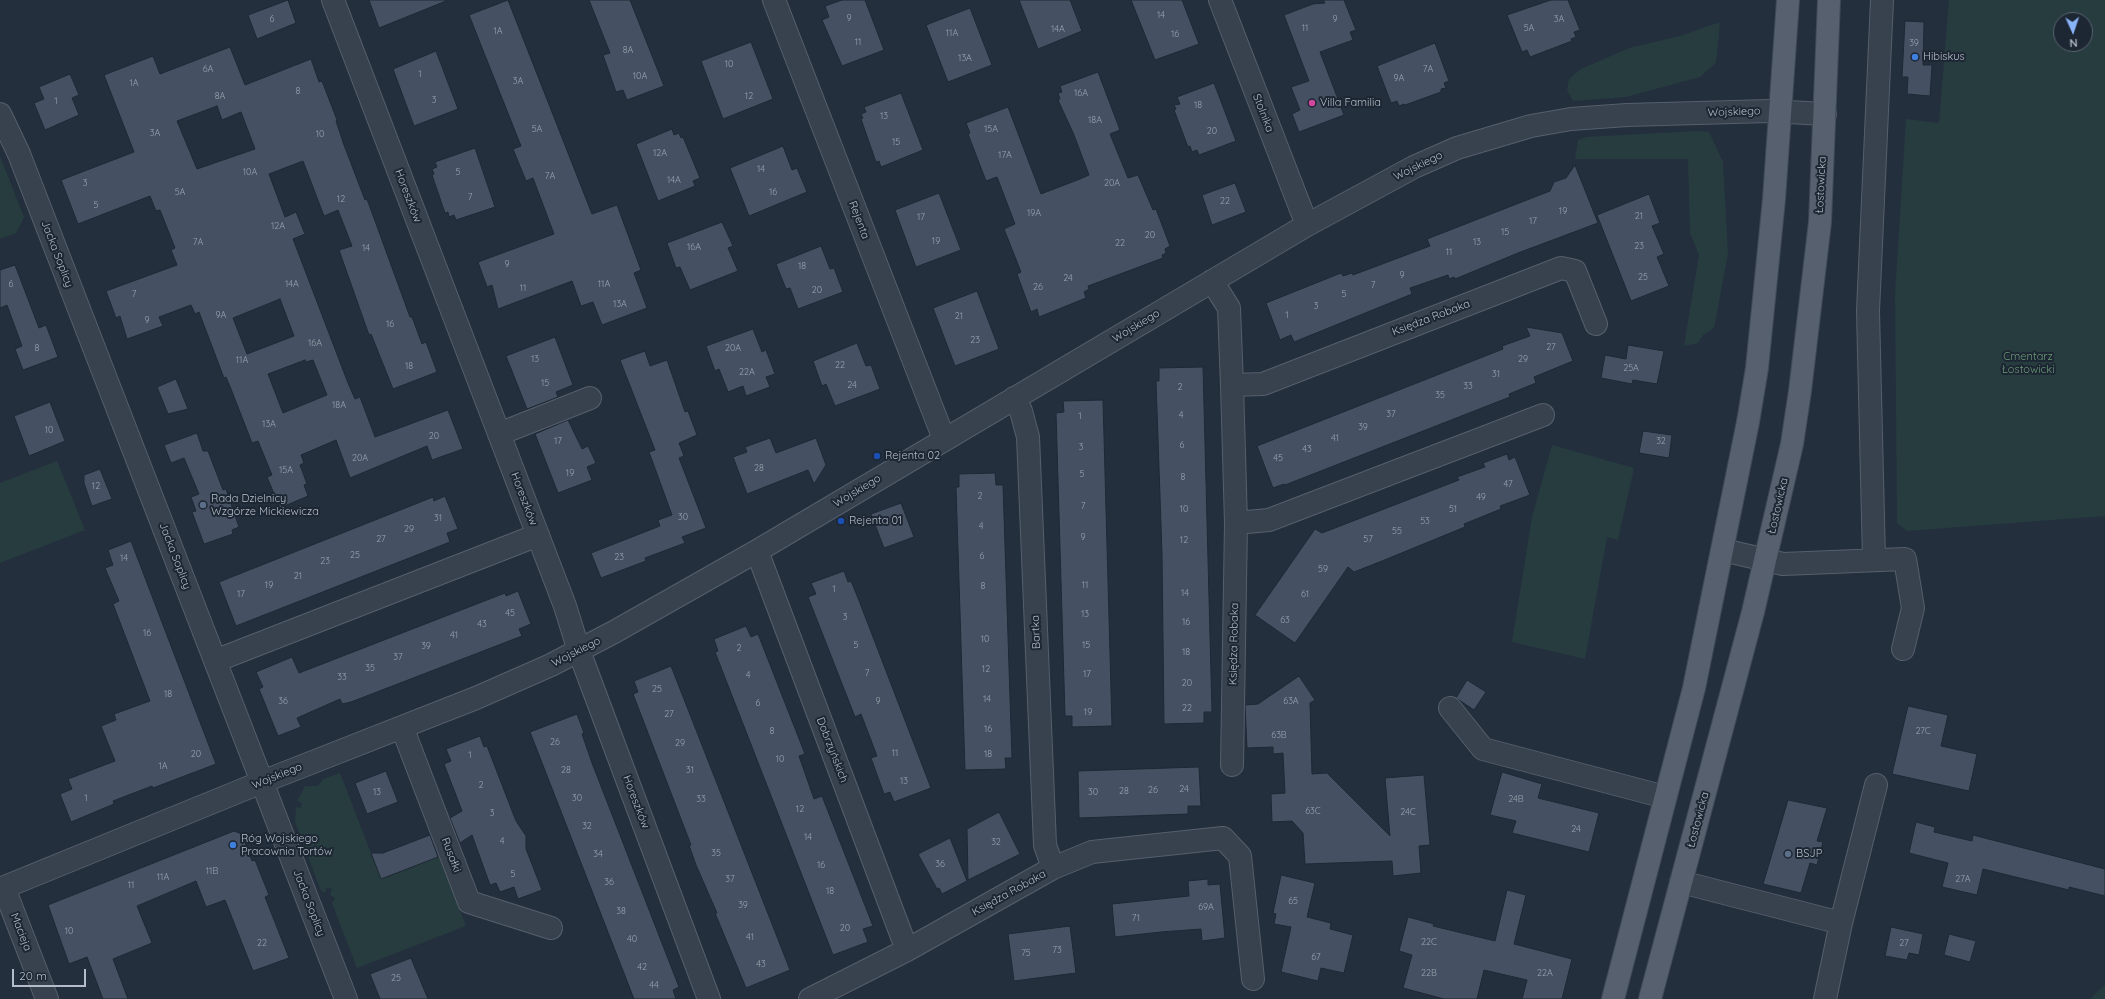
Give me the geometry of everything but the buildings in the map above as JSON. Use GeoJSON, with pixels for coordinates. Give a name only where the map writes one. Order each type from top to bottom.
{"type":"FeatureCollection","features":[{"type":"Feature","properties":{"kind":"main road"},"geometry":{"type":"LineString","coordinates":[[1613,999],[1694,688],[1723,550],[1757,368],[1781,112],[1788,0]]}},
{"type":"Feature","properties":{"kind":"main road","name":"Łostowicka"},"geometry":{"type":"LineString","coordinates":[[1650,999],[1766,560],[1792,444],[1800,391],[1820,222],[1829,0]]}},
{"type":"Feature","properties":{"kind":"street","name":"Horeszków"},"geometry":{"type":"LineString","coordinates":[[333,0],[565,606],[579,650],[709,999]]}},
{"type":"Feature","properties":{"kind":"street","name":"Rejenta"},"geometry":{"type":"LineString","coordinates":[[774,0],[944,439]]}},
{"type":"Feature","properties":{"kind":"street"},"geometry":{"type":"LineString","coordinates":[[1874,560],[1868,311],[1882,0]]}},
{"type":"Feature","properties":{"kind":"street","name":"Stolnika"},"geometry":{"type":"LineString","coordinates":[[1224,1],[1307,225]]}},
{"type":"Feature","properties":{"kind":"street","name":"Wojskiego"},"geometry":{"type":"LineString","coordinates":[[2,888],[262,782],[476,698],[579,650],[757,551],[1307,225],[1414,167],[1443,154],[1495,135],[1571,119],[1627,115],[1781,112],[1825,114]]}},
{"type":"Feature","properties":{"kind":"street","name":"Jacka Soplicy"},"geometry":{"type":"LineString","coordinates":[[0,114],[19,154],[346,999]]}},
{"type":"Feature","properties":{"kind":"street","name":"Księdza Robaka"},"geometry":{"type":"LineString","coordinates":[[1232,385],[1263,384],[1561,268],[1575,271],[1596,324]]}},
{"type":"Feature","properties":{"kind":"street","name":"Księdza Robaka"},"geometry":{"type":"LineString","coordinates":[[1212,281],[1229,308],[1236,523],[1232,765]]}},
{"type":"Feature","properties":{"kind":"street"},"geometry":{"type":"LineString","coordinates":[[499,434],[590,398]]}},
{"type":"Feature","properties":{"kind":"street","name":"Bartka"},"geometry":{"type":"LineString","coordinates":[[1014,398],[1021,411],[1028,437],[1045,845],[1053,868]]}},
{"type":"Feature","properties":{"kind":"street"},"geometry":{"type":"LineString","coordinates":[[1236,523],[1269,520],[1543,415]]}},
{"type":"Feature","properties":{"kind":"street"},"geometry":{"type":"LineString","coordinates":[[215,660],[538,535]]}},
{"type":"Feature","properties":{"kind":"street"},"geometry":{"type":"LineString","coordinates":[[1723,550],[1784,564],[1905,559],[1913,608],[1903,649]]}},
{"type":"Feature","properties":{"kind":"street","name":"Dobrzyńskich"},"geometry":{"type":"LineString","coordinates":[[757,551],[907,950]]}},
{"type":"Feature","properties":{"kind":"street"},"geometry":{"type":"LineString","coordinates":[[1450,708],[1483,749],[1665,797]]}},
{"type":"Feature","properties":{"kind":"street","name":"Rusałki"},"geometry":{"type":"LineString","coordinates":[[402,727],[469,902],[551,928]]}},
{"type":"Feature","properties":{"kind":"street"},"geometry":{"type":"LineString","coordinates":[[1826,999],[1841,923],[1876,785]]}},
{"type":"Feature","properties":{"kind":"street","name":"Księdza Robaka"},"geometry":{"type":"LineString","coordinates":[[810,999],[907,950],[1053,868],[1092,852],[1223,838],[1240,856],[1254,980]]}},
{"type":"Feature","properties":{"kind":"street"},"geometry":{"type":"LineString","coordinates":[[1681,882],[1841,923]]}},
{"type":"Feature","properties":{"kind":"street","name":"Macieja"},"geometry":{"type":"LineString","coordinates":[[2,888],[47,999]]}},
{"type":"Feature","properties":{"kind":"green space","name":"Cmentarz Łostowicki"},"geometry":{"type":"Polygon","coordinates":[[[1949,0],[2105,0],[2105,516],[1907,531],[1897,523],[1895,294],[1906,119],[1939,123],[1949,0]]]}},
{"type":"Feature","properties":{"kind":"green space"},"geometry":{"type":"Polygon","coordinates":[[[1720,22],[1716,63],[1700,77],[1626,97],[1573,101],[1567,90],[1569,79],[1581,69],[1629,48],[1680,36],[1720,22]]]}},
{"type":"Feature","properties":{"kind":"green space"},"geometry":{"type":"Polygon","coordinates":[[[1697,131],[1709,132],[1723,162],[1728,254],[1714,328],[1703,335],[1698,343],[1684,346],[1699,255],[1690,233],[1688,159],[1575,159],[1578,140],[1586,137],[1697,131]]]}},
{"type":"Feature","properties":{"kind":"green space"},"geometry":{"type":"Polygon","coordinates":[[[0,156],[24,217],[16,233],[0,239],[0,156]]]}},
{"type":"Feature","properties":{"kind":"green space"},"geometry":{"type":"Polygon","coordinates":[[[1552,445],[1634,468],[1618,540],[1607,537],[1585,659],[1512,642],[1532,517],[1552,445]]]}},
{"type":"Feature","properties":{"kind":"green space"},"geometry":{"type":"Polygon","coordinates":[[[57,461],[85,530],[0,563],[0,483],[57,461]]]}},
{"type":"Feature","properties":{"kind":"green space"},"geometry":{"type":"Polygon","coordinates":[[[340,773],[381,879],[440,856],[466,926],[357,968],[332,903],[335,898],[330,895],[332,889],[327,887],[325,893],[321,891],[295,822],[296,807],[301,808],[302,803],[297,801],[305,786],[318,786],[323,779],[340,773]]]}},
{"type":"Feature","properties":{"kind":"green space"},"geometry":{"type":"Polygon","coordinates":[[[2105,985],[2105,999],[2090,999],[2105,985]]]}},
{"type":"Feature","properties":{"kind":"place","name":"Hibiskus"},"geometry":{"type":"Point","coordinates":[1915,57]}},
{"type":"Feature","properties":{"kind":"place","name":"Villa Familia"},"geometry":{"type":"Point","coordinates":[1312,103]}},
{"type":"Feature","properties":{"kind":"place","name":"Rejenta 02"},"geometry":{"type":"Point","coordinates":[877,456]}},
{"type":"Feature","properties":{"kind":"place","name":"Rada Dzielnicy Wzgórze Mickiewicza"},"geometry":{"type":"Point","coordinates":[203,505]}},
{"type":"Feature","properties":{"kind":"place","name":"Rejenta 01"},"geometry":{"type":"Point","coordinates":[841,521]}},
{"type":"Feature","properties":{"kind":"place","name":"Róg Wojskiego Pracownia Tortów"},"geometry":{"type":"Point","coordinates":[233,845]}},
{"type":"Feature","properties":{"kind":"place","name":"BSJP"},"geometry":{"type":"Point","coordinates":[1788,854]}}]}
